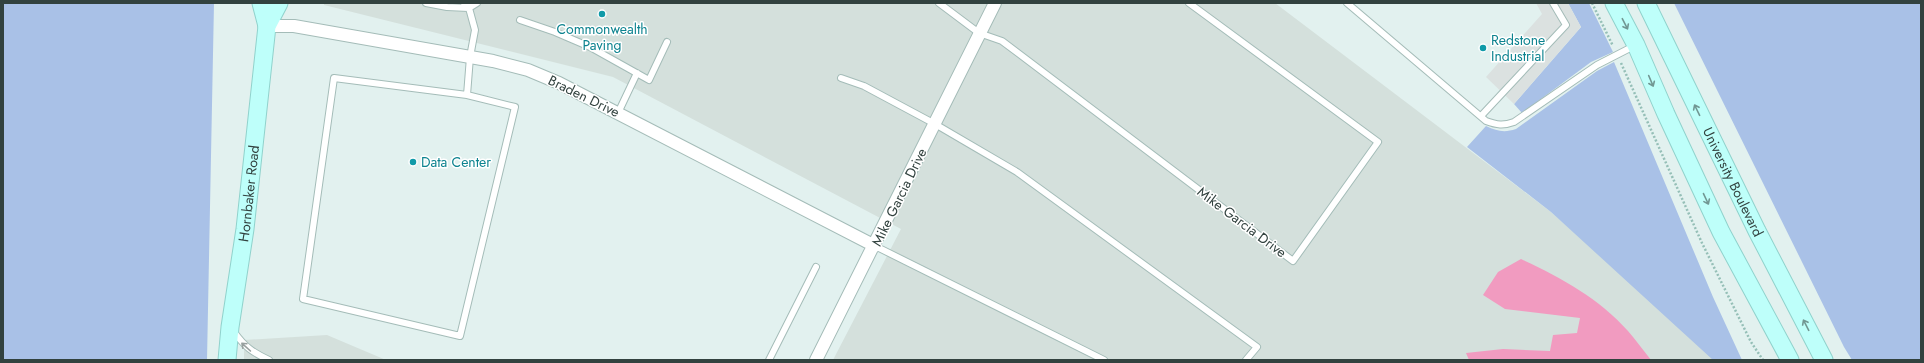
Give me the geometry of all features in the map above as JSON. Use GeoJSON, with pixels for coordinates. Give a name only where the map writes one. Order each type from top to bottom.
{"type":"FeatureCollection","features":[{"type":"Feature","properties":{"kind":"main road","name":"Hornbaker Road"},"geometry":{"type":"LineString","coordinates":[[227,360],[230,327],[245,229],[267,26],[261,3]]}},
{"type":"Feature","properties":{"kind":"main road","name":"Hornbaker Road"},"geometry":{"type":"LineString","coordinates":[[267,26],[279,3]]}},
{"type":"Feature","properties":{"kind":"main road"},"geometry":{"type":"LineString","coordinates":[[1614,3],[1636,45],[1666,114],[1721,232],[1790,360]]}},
{"type":"Feature","properties":{"kind":"main road","name":"University Boulevard"},"geometry":{"type":"LineString","coordinates":[[1646,3],[1757,231],[1824,360]]}},
{"type":"Feature","properties":{"kind":"street","name":"Mike Garcia Drive"},"geometry":{"type":"LineString","coordinates":[[816,360],[875,246],[995,3]]}},
{"type":"Feature","properties":{"kind":"street","name":"Braden Drive"},"geometry":{"type":"LineString","coordinates":[[267,26],[294,26],[470,57],[528,70],[559,83],[875,246]]}},
{"type":"Feature","properties":{"kind":"lane"},"geometry":{"type":"LineString","coordinates":[[426,3],[446,7],[467,6],[477,3]]}},
{"type":"Feature","properties":{"kind":"lane","name":"Mike Garcia Drive"},"geometry":{"type":"LineString","coordinates":[[939,3],[979,33],[1002,41],[1293,261],[1378,142],[1189,3]]}},
{"type":"Feature","properties":{"kind":"lane"},"geometry":{"type":"LineString","coordinates":[[1346,3],[1481,116],[1496,125],[1502,126],[1514,122],[1597,65],[1636,45]]}},
{"type":"Feature","properties":{"kind":"lane"},"geometry":{"type":"LineString","coordinates":[[1481,116],[1566,25],[1553,3]]}},
{"type":"Feature","properties":{"kind":"lane"},"geometry":{"type":"LineString","coordinates":[[467,6],[475,30],[470,57],[467,95]]}},
{"type":"Feature","properties":{"kind":"lane"},"geometry":{"type":"LineString","coordinates":[[520,20],[555,32],[590,47],[649,80],[667,42]]}},
{"type":"Feature","properties":{"kind":"lane"},"geometry":{"type":"LineString","coordinates":[[618,113],[637,73]]}},
{"type":"Feature","properties":{"kind":"lane"},"geometry":{"type":"LineString","coordinates":[[334,78],[467,95],[515,107],[460,336],[303,299],[334,78]]}},
{"type":"Feature","properties":{"kind":"lane"},"geometry":{"type":"LineString","coordinates":[[842,78],[864,86],[935,124],[1017,172],[1257,347],[1246,360]]}},
{"type":"Feature","properties":{"kind":"lane"},"geometry":{"type":"LineString","coordinates":[[875,246],[1104,360]]}},
{"type":"Feature","properties":{"kind":"lane"},"geometry":{"type":"LineString","coordinates":[[769,360],[816,267]]}},
{"type":"Feature","properties":{"kind":"lane"},"geometry":{"type":"LineString","coordinates":[[230,327],[243,345],[253,353],[269,360]]}},
{"type":"Feature","properties":{"kind":"path"},"geometry":{"type":"LineString","coordinates":[[1592,3],[1618,54],[1702,242],[1752,342],[1763,360]]}},
{"type":"Feature","properties":{"kind":"shaded area"},"geometry":{"type":"Polygon","coordinates":[[[3,3],[214,3],[207,360],[3,360],[3,3]]]}},
{"type":"Feature","properties":{"kind":"shaded area"},"geometry":{"type":"Polygon","coordinates":[[[324,3],[1275,3],[1551,212],[1718,360],[833,360],[901,229],[613,77],[324,5],[324,3]]]}},
{"type":"Feature","properties":{"kind":"shaded area"},"geometry":{"type":"Polygon","coordinates":[[[1536,3],[1568,3],[1581,27],[1514,104],[1486,77],[1542,14],[1536,3]]]}},
{"type":"Feature","properties":{"kind":"shaded area"},"geometry":{"type":"Polygon","coordinates":[[[1568,3],[1589,3],[1613,52],[1591,62],[1522,113],[1514,104],[1581,27],[1568,3]]]}},
{"type":"Feature","properties":{"kind":"shaded area"},"geometry":{"type":"Polygon","coordinates":[[[1674,3],[1921,3],[1921,360],[1852,360],[1844,347],[1674,3]]]}},
{"type":"Feature","properties":{"kind":"shaded area"},"geometry":{"type":"Polygon","coordinates":[[[1614,62],[1713,297],[1742,360],[1713,360],[1551,212],[1467,147],[1486,126],[1501,131],[1516,129],[1597,71],[1614,62]]]}},
{"type":"Feature","properties":{"kind":"shaded area"},"geometry":{"type":"Polygon","coordinates":[[[1521,259],[1578,289],[1605,308],[1628,331],[1651,360],[1469,360],[1466,353],[1503,349],[1550,351],[1553,335],[1577,333],[1580,318],[1505,309],[1483,295],[1498,272],[1521,259]]]}},
{"type":"Feature","properties":{"kind":"shaded area"},"geometry":{"type":"Polygon","coordinates":[[[327,335],[386,360],[244,360],[244,340],[327,335]]]}},
{"type":"Feature","properties":{"kind":"place","name":"Commonwealth Paving"},"geometry":{"type":"Point","coordinates":[602,14]}},
{"type":"Feature","properties":{"kind":"place","name":"Redstone Industrial"},"geometry":{"type":"Point","coordinates":[1483,48]}},
{"type":"Feature","properties":{"kind":"place","name":"Data Center"},"geometry":{"type":"Point","coordinates":[413,162]}}]}
